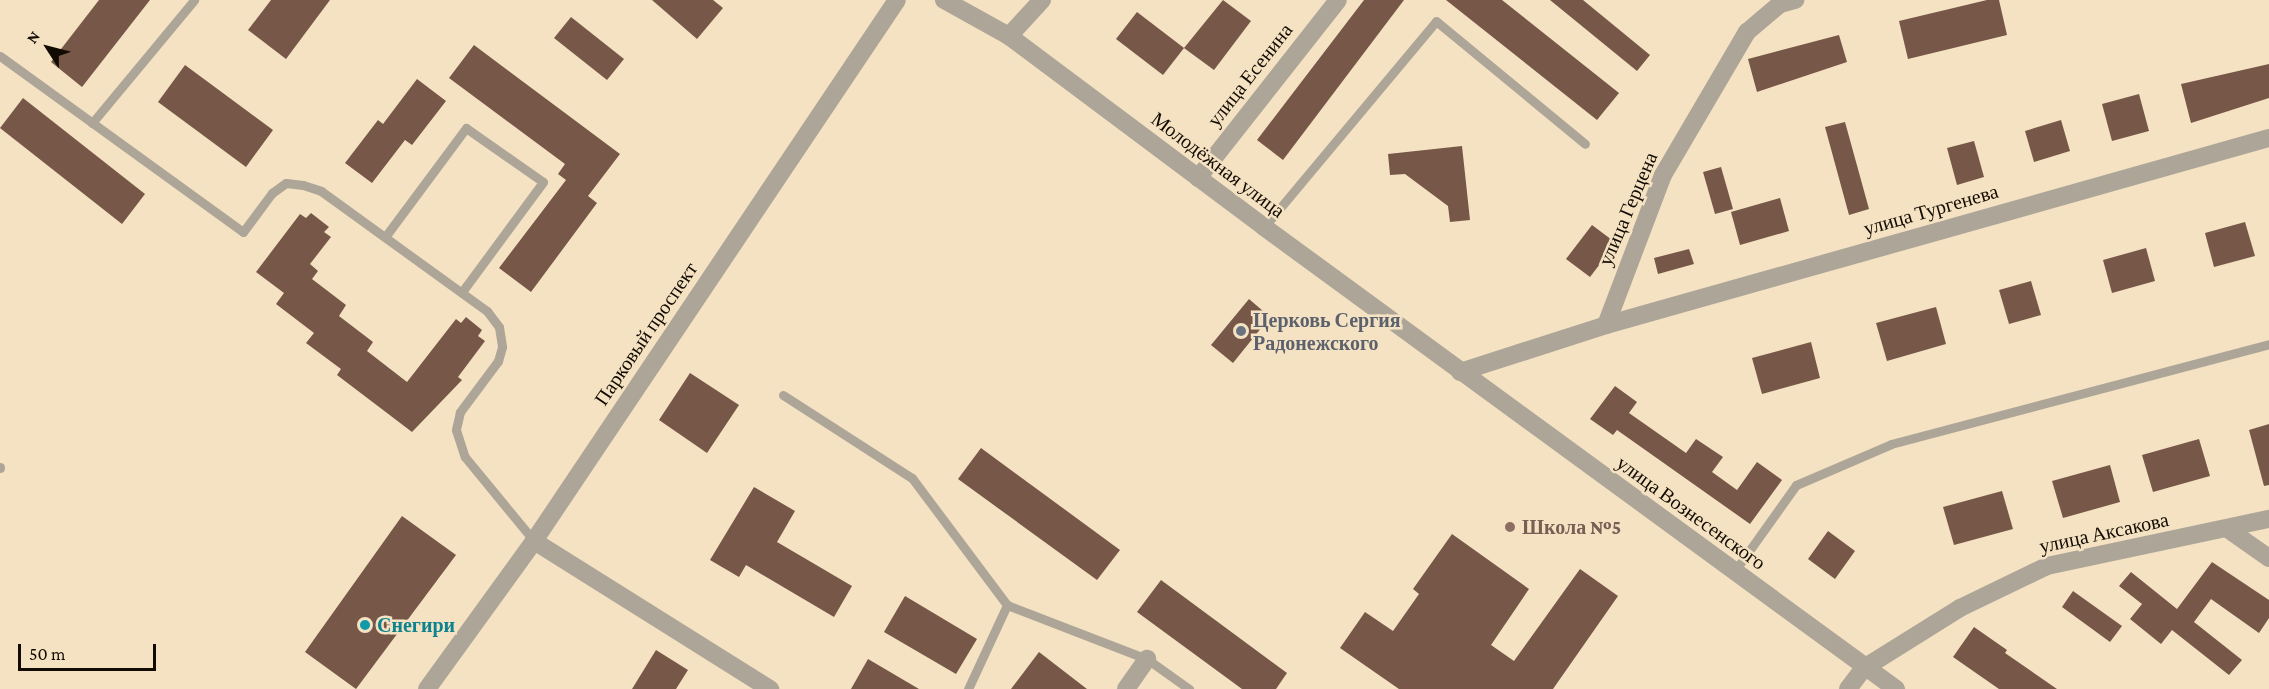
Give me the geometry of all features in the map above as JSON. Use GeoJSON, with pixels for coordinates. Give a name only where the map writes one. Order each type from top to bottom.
{"type":"FeatureCollection","features":[{"type":"Feature","properties":{"kind":"street","name":"Парковый проспект"},"geometry":{"type":"LineString","coordinates":[[427,689],[534,541],[897,0]]}},
{"type":"Feature","properties":{"kind":"street","name":"Молодёжная улица"},"geometry":{"type":"LineString","coordinates":[[944,0],[1010,36],[1460,372]]}},
{"type":"Feature","properties":{"kind":"street"},"geometry":{"type":"LineString","coordinates":[[1010,36],[1042,0]]}},
{"type":"Feature","properties":{"kind":"street","name":"улица Есенина"},"geometry":{"type":"LineString","coordinates":[[1198,178],[1338,0]]}},
{"type":"Feature","properties":{"kind":"street","name":"улица Герцена"},"geometry":{"type":"LineString","coordinates":[[1606,325],[1663,175],[1748,32],[1780,4],[1795,0]]}},
{"type":"Feature","properties":{"kind":"street","name":"улица Тургенева"},"geometry":{"type":"LineString","coordinates":[[1606,325],[2269,138]]}},
{"type":"Feature","properties":{"kind":"street"},"geometry":{"type":"LineString","coordinates":[[1460,372],[1606,325]]}},
{"type":"Feature","properties":{"kind":"street","name":"улица Вознесенского"},"geometry":{"type":"LineString","coordinates":[[1460,372],[1864,668],[1896,689]]}},
{"type":"Feature","properties":{"kind":"street","name":"улица Аксакова"},"geometry":{"type":"LineString","coordinates":[[1864,668],[1960,608],[2047,566],[2229,530],[2269,519]]}},
{"type":"Feature","properties":{"kind":"street"},"geometry":{"type":"LineString","coordinates":[[2229,530],[2269,558]]}},
{"type":"Feature","properties":{"kind":"street"},"geometry":{"type":"LineString","coordinates":[[534,541],[770,689]]}},
{"type":"Feature","properties":{"kind":"street"},"geometry":{"type":"LineString","coordinates":[[1126,689],[1147,659]]}},
{"type":"Feature","properties":{"kind":"street"},"geometry":{"type":"LineString","coordinates":[[1848,689],[1864,668]]}},
{"type":"Feature","properties":{"kind":"lane"},"geometry":{"type":"LineString","coordinates":[[92,123],[194,0]]}},
{"type":"Feature","properties":{"kind":"lane"},"geometry":{"type":"LineString","coordinates":[[1264,227],[1436,21],[1585,144]]}},
{"type":"Feature","properties":{"kind":"lane"},"geometry":{"type":"LineString","coordinates":[[0,56],[243,232],[272,193],[286,183],[321,191],[487,310],[499,327],[502,347],[498,361],[460,412],[456,430],[465,457],[534,541]]}},
{"type":"Feature","properties":{"kind":"lane"},"geometry":{"type":"LineString","coordinates":[[385,237],[466,128],[543,182],[462,292]]}},
{"type":"Feature","properties":{"kind":"lane"},"geometry":{"type":"LineString","coordinates":[[1734,573],[1796,485],[1891,444],[2269,344]]}},
{"type":"Feature","properties":{"kind":"lane"},"geometry":{"type":"LineString","coordinates":[[783,396],[912,478],[1007,605],[1147,659],[1189,689]]}},
{"type":"Feature","properties":{"kind":"lane"},"geometry":{"type":"LineString","coordinates":[[968,689],[1007,605]]}},
{"type":"Feature","properties":{"kind":"building"},"geometry":{"type":"Polygon","coordinates":[[[99,0],[150,0],[82,87],[51,62],[99,0]]]}},
{"type":"Feature","properties":{"kind":"building"},"geometry":{"type":"Polygon","coordinates":[[[271,0],[330,0],[286,59],[248,30],[271,0]]]}},
{"type":"Feature","properties":{"kind":"building"},"geometry":{"type":"Polygon","coordinates":[[[652,0],[713,0],[723,8],[697,39],[652,0]]]}},
{"type":"Feature","properties":{"kind":"building"},"geometry":{"type":"Polygon","coordinates":[[[1223,0],[1251,21],[1214,70],[1184,48],[1223,0]]]}},
{"type":"Feature","properties":{"kind":"building"},"geometry":{"type":"Polygon","coordinates":[[[1364,0],[1404,0],[1283,160],[1257,140],[1364,0]]]}},
{"type":"Feature","properties":{"kind":"building"},"geometry":{"type":"Polygon","coordinates":[[[1446,0],[1502,0],[1619,93],[1597,120],[1446,0]]]}},
{"type":"Feature","properties":{"kind":"building"},"geometry":{"type":"Polygon","coordinates":[[[1550,0],[1583,0],[1650,55],[1637,71],[1550,0]]]}},
{"type":"Feature","properties":{"kind":"building"},"geometry":{"type":"Polygon","coordinates":[[[1987,0],[1999,0],[2007,35],[1908,59],[1899,21],[1987,0]]]}},
{"type":"Feature","properties":{"kind":"building"},"geometry":{"type":"Polygon","coordinates":[[[1137,12],[1184,48],[1163,75],[1116,39],[1137,12]]]}},
{"type":"Feature","properties":{"kind":"building"},"geometry":{"type":"Polygon","coordinates":[[[571,17],[624,59],[607,80],[554,38],[571,17]]]}},
{"type":"Feature","properties":{"kind":"building"},"geometry":{"type":"Polygon","coordinates":[[[1839,35],[1847,62],[1757,92],[1748,59],[1839,35]]]}},
{"type":"Feature","properties":{"kind":"building"},"geometry":{"type":"Polygon","coordinates":[[[474,45],[620,154],[588,196],[597,203],[531,292],[499,268],[566,180],[558,174],[565,164],[449,78],[474,45]]]}},
{"type":"Feature","properties":{"kind":"building"},"geometry":{"type":"Polygon","coordinates":[[[2269,64],[2269,98],[2191,123],[2181,84],[2269,64]]]}},
{"type":"Feature","properties":{"kind":"building"},"geometry":{"type":"Polygon","coordinates":[[[185,65],[273,130],[246,167],[158,102],[185,65]]]}},
{"type":"Feature","properties":{"kind":"building"},"geometry":{"type":"Polygon","coordinates":[[[417,79],[446,101],[412,145],[405,140],[372,183],[345,163],[378,120],[383,124],[417,79]]]}},
{"type":"Feature","properties":{"kind":"building"},"geometry":{"type":"Polygon","coordinates":[[[2139,94],[2149,131],[2112,141],[2102,104],[2139,94]]]}},
{"type":"Feature","properties":{"kind":"building"},"geometry":{"type":"Polygon","coordinates":[[[23,98],[145,194],[122,224],[0,128],[23,98]]]}},
{"type":"Feature","properties":{"kind":"building"},"geometry":{"type":"Polygon","coordinates":[[[2061,120],[2070,151],[2034,162],[2025,131],[2061,120]]]}},
{"type":"Feature","properties":{"kind":"building"},"geometry":{"type":"Polygon","coordinates":[[[1845,122],[1869,209],[1849,215],[1825,127],[1845,122]]]}},
{"type":"Feature","properties":{"kind":"building"},"geometry":{"type":"Polygon","coordinates":[[[1974,141],[1984,177],[1957,185],[1947,148],[1974,141]]]}},
{"type":"Feature","properties":{"kind":"building"},"geometry":{"type":"Polygon","coordinates":[[[1462,146],[1470,220],[1450,222],[1448,206],[1405,174],[1390,175],[1388,154],[1462,146]]]}},
{"type":"Feature","properties":{"kind":"building"},"geometry":{"type":"Polygon","coordinates":[[[1721,167],[1733,209],[1715,214],[1703,172],[1721,167]]]}},
{"type":"Feature","properties":{"kind":"building"},"geometry":{"type":"Polygon","coordinates":[[[1780,198],[1789,231],[1740,245],[1731,212],[1780,198]]]}},
{"type":"Feature","properties":{"kind":"building"},"geometry":{"type":"Polygon","coordinates":[[[311,213],[329,227],[324,232],[331,237],[310,264],[318,271],[312,279],[346,305],[339,316],[373,342],[367,351],[407,382],[456,319],[461,323],[466,317],[482,330],[478,336],[485,341],[458,377],[462,380],[412,432],[337,375],[341,369],[306,343],[314,333],[276,304],[284,293],[256,272],[300,214],[306,218],[311,213]]]}},
{"type":"Feature","properties":{"kind":"building"},"geometry":{"type":"Polygon","coordinates":[[[2245,222],[2255,256],[2214,267],[2205,233],[2245,222]]]}},
{"type":"Feature","properties":{"kind":"building"},"geometry":{"type":"Polygon","coordinates":[[[1592,225],[1616,243],[1590,277],[1566,259],[1592,225]]]}},
{"type":"Feature","properties":{"kind":"building"},"geometry":{"type":"Polygon","coordinates":[[[2146,248],[2155,281],[2112,293],[2103,260],[2146,248]]]}},
{"type":"Feature","properties":{"kind":"building"},"geometry":{"type":"Polygon","coordinates":[[[1689,249],[1694,264],[1658,274],[1654,258],[1689,249]]]}},
{"type":"Feature","properties":{"kind":"building"},"geometry":{"type":"Polygon","coordinates":[[[2031,281],[2041,315],[2009,324],[1999,290],[2031,281]]]}},
{"type":"Feature","properties":{"kind":"building","name":"Церковь Сергия Радонежского"},"geometry":{"type":"Polygon","coordinates":[[[1249,299],[1270,317],[1233,363],[1211,345],[1249,299]]]}},
{"type":"Feature","properties":{"kind":"building"},"geometry":{"type":"Polygon","coordinates":[[[1936,307],[1946,344],[1887,361],[1876,323],[1936,307]]]}},
{"type":"Feature","properties":{"kind":"building"},"geometry":{"type":"Polygon","coordinates":[[[1811,342],[1820,378],[1762,394],[1752,358],[1811,342]]]}},
{"type":"Feature","properties":{"kind":"building"},"geometry":{"type":"Polygon","coordinates":[[[690,373],[739,405],[707,453],[659,420],[690,373]]]}},
{"type":"Feature","properties":{"kind":"building"},"geometry":{"type":"Polygon","coordinates":[[[1615,386],[1637,402],[1629,413],[1686,453],[1696,439],[1723,457],[1712,472],[1737,490],[1757,462],[1782,480],[1750,524],[1617,430],[1613,435],[1590,419],[1615,386]]]}},
{"type":"Feature","properties":{"kind":"building"},"geometry":{"type":"Polygon","coordinates":[[[2269,424],[2269,485],[2264,486],[2249,430],[2269,424]]]}},
{"type":"Feature","properties":{"kind":"building"},"geometry":{"type":"Polygon","coordinates":[[[2199,439],[2210,476],[2153,492],[2142,455],[2199,439]]]}},
{"type":"Feature","properties":{"kind":"building"},"geometry":{"type":"Polygon","coordinates":[[[981,448],[1120,550],[1097,580],[958,479],[981,448]]]}},
{"type":"Feature","properties":{"kind":"building"},"geometry":{"type":"Polygon","coordinates":[[[2110,465],[2120,502],[2063,518],[2052,481],[2110,465]]]}},
{"type":"Feature","properties":{"kind":"building"},"geometry":{"type":"Polygon","coordinates":[[[754,487],[795,511],[777,542],[852,586],[834,617],[746,565],[739,577],[710,560],[754,487]]]}},
{"type":"Feature","properties":{"kind":"building"},"geometry":{"type":"Polygon","coordinates":[[[2002,491],[2013,529],[1954,545],[1943,507],[2002,491]]]}},
{"type":"Feature","properties":{"kind":"building","name":"Снегири"},"geometry":{"type":"Polygon","coordinates":[[[402,516],[456,555],[356,689],[305,652],[402,516]]]}},
{"type":"Feature","properties":{"kind":"building"},"geometry":{"type":"Polygon","coordinates":[[[1828,531],[1855,551],[1835,579],[1808,559],[1828,531]]]}},
{"type":"Feature","properties":{"kind":"building"},"geometry":{"type":"Polygon","coordinates":[[[1452,534],[1529,589],[1491,645],[1514,661],[1580,569],[1618,596],[1553,689],[1399,689],[1340,648],[1365,612],[1393,631],[1419,594],[1413,589],[1452,534]]]}},
{"type":"Feature","properties":{"kind":"building"},"geometry":{"type":"Polygon","coordinates":[[[2212,562],[2269,600],[2269,618],[2259,633],[2211,599],[2194,622],[2242,660],[2229,675],[2172,630],[2161,644],[2130,619],[2142,604],[2119,586],[2131,572],[2177,609],[2212,562]]]}},
{"type":"Feature","properties":{"kind":"building"},"geometry":{"type":"Polygon","coordinates":[[[1161,580],[1287,673],[1276,689],[1242,689],[1137,612],[1161,580]]]}},
{"type":"Feature","properties":{"kind":"building"},"geometry":{"type":"Polygon","coordinates":[[[2073,591],[2122,626],[2110,642],[2062,607],[2073,591]]]}},
{"type":"Feature","properties":{"kind":"building"},"geometry":{"type":"Polygon","coordinates":[[[905,596],[977,639],[956,674],[884,632],[905,596]]]}},
{"type":"Feature","properties":{"kind":"building"},"geometry":{"type":"Polygon","coordinates":[[[1974,627],[2007,650],[2005,653],[2057,689],[1999,689],[1953,657],[1974,627]]]}},
{"type":"Feature","properties":{"kind":"building"},"geometry":{"type":"Polygon","coordinates":[[[656,650],[688,670],[676,689],[632,689],[656,650]]]}},
{"type":"Feature","properties":{"kind":"building"},"geometry":{"type":"Polygon","coordinates":[[[1039,652],[1087,689],[1011,689],[1039,652]]]}},
{"type":"Feature","properties":{"kind":"building"},"geometry":{"type":"Polygon","coordinates":[[[868,659],[919,689],[851,689],[868,659]]]}},
{"type":"Feature","properties":{"kind":"place","name":"Церковь Сергия Радонежского"},"geometry":{"type":"Point","coordinates":[1241,331]}},
{"type":"Feature","properties":{"kind":"place","name":"Школа №5"},"geometry":{"type":"Point","coordinates":[1510,527]}},
{"type":"Feature","properties":{"kind":"place","name":"Снегири"},"geometry":{"type":"Point","coordinates":[365,625]}}]}
